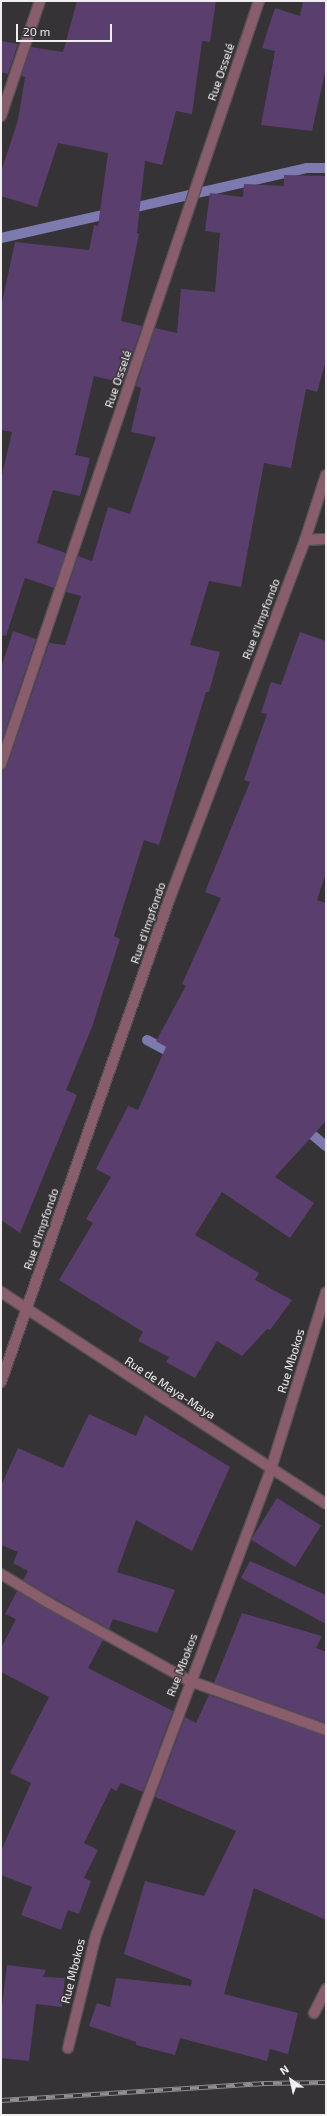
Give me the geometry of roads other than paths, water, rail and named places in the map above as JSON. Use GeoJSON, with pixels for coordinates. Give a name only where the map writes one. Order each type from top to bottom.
{"type":"FeatureCollection","features":[{"type":"Feature","properties":{"kind":"street"},"geometry":{"type":"LineString","coordinates":[[1,116],[40,1]]}},
{"type":"Feature","properties":{"kind":"street","name":"Rue Osselé"},"geometry":{"type":"LineString","coordinates":[[1,764],[259,1]]}},
{"type":"Feature","properties":{"kind":"street","name":"Rue d'Impfondo"},"geometry":{"type":"LineString","coordinates":[[1,1382],[169,900],[305,540],[326,475]]}},
{"type":"Feature","properties":{"kind":"street"},"geometry":{"type":"LineString","coordinates":[[305,540],[326,539]]}},
{"type":"Feature","properties":{"kind":"street","name":"Rue de Maya-Maya"},"geometry":{"type":"LineString","coordinates":[[1,1292],[326,1504]]}},
{"type":"Feature","properties":{"kind":"street","name":"Rue Mbokos"},"geometry":{"type":"LineString","coordinates":[[68,2048],[96,1936],[190,1681],[271,1469],[326,1292]]}},
{"type":"Feature","properties":{"kind":"street"},"geometry":{"type":"LineString","coordinates":[[1,1574],[49,1603],[190,1681],[326,1730]]}},
{"type":"Feature","properties":{"kind":"street"},"geometry":{"type":"LineString","coordinates":[[314,2014],[326,1989]]}},
{"type":"Feature","properties":{"kind":"waterway"},"geometry":{"type":"LineString","coordinates":[[128,209],[307,168],[326,168]]}},
{"type":"Feature","properties":{"kind":"waterway"},"geometry":{"type":"LineString","coordinates":[[1,238],[112,213]]}},
{"type":"Feature","properties":{"kind":"waterway"},"geometry":{"type":"LineString","coordinates":[[147,1040],[177,1056]]}},
{"type":"Feature","properties":{"kind":"waterway"},"geometry":{"type":"LineString","coordinates":[[302,1126],[326,1146]]}},
{"type":"Feature","properties":{"kind":"railway"},"geometry":{"type":"LineString","coordinates":[[1,2100],[264,2083],[326,2082]]}}]}
